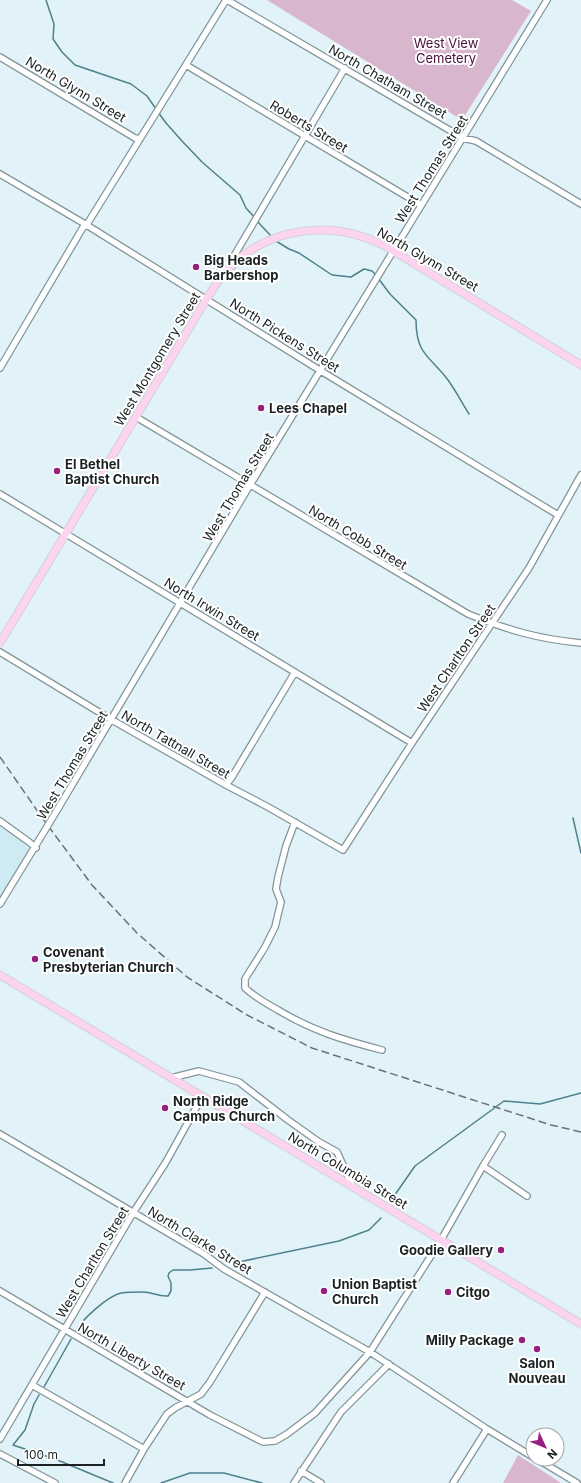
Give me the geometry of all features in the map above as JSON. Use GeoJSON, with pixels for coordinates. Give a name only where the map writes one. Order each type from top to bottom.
{"type":"FeatureCollection","features":[{"type":"Feature","properties":{"kind":"main road","name":"North Glynn Street"},"geometry":{"type":"LineString","coordinates":[[232,266],[242,256],[265,243],[282,236],[307,231],[328,230],[350,233],[372,239],[395,251],[581,365]]}},
{"type":"Feature","properties":{"kind":"main road","name":"West Montgomery Street"},"geometry":{"type":"LineString","coordinates":[[0,643],[206,300],[222,276],[232,266]]}},
{"type":"Feature","properties":{"kind":"main road","name":"North Columbia Street"},"geometry":{"type":"LineString","coordinates":[[0,975],[581,1324]]}},
{"type":"Feature","properties":{"kind":"street"},"geometry":{"type":"LineString","coordinates":[[0,368],[85,225],[226,0]]}},
{"type":"Feature","properties":{"kind":"street","name":"North Chatham Street"},"geometry":{"type":"LineString","coordinates":[[226,0],[463,138],[476,141],[581,204]]}},
{"type":"Feature","properties":{"kind":"street","name":"West Thomas Street"},"geometry":{"type":"LineString","coordinates":[[0,904],[36,848],[39,840],[182,603],[250,486],[547,0]]}},
{"type":"Feature","properties":{"kind":"street","name":"North Glynn Street"},"geometry":{"type":"LineString","coordinates":[[0,57],[135,138],[140,139]]}},
{"type":"Feature","properties":{"kind":"street","name":"Roberts Street"},"geometry":{"type":"LineString","coordinates":[[186,65],[304,137],[421,205]]}},
{"type":"Feature","properties":{"kind":"street","name":"West Montgomery Street"},"geometry":{"type":"LineString","coordinates":[[232,266],[234,256],[345,68]]}},
{"type":"Feature","properties":{"kind":"street","name":"North Pickens Street"},"geometry":{"type":"LineString","coordinates":[[0,174],[558,516]]}},
{"type":"Feature","properties":{"kind":"street","name":"North Cobb Street"},"geometry":{"type":"LineString","coordinates":[[136,416],[250,486],[468,614],[515,632],[541,638],[581,643]]}},
{"type":"Feature","properties":{"kind":"street","name":"West Charlton Street"},"geometry":{"type":"LineString","coordinates":[[343,850],[412,743],[529,568],[581,475]]}},
{"type":"Feature","properties":{"kind":"street","name":"North Irwin Street"},"geometry":{"type":"LineString","coordinates":[[0,494],[412,743]]}},
{"type":"Feature","properties":{"kind":"street","name":"North Tattnall Street"},"geometry":{"type":"LineString","coordinates":[[0,652],[112,720],[343,850]]}},
{"type":"Feature","properties":{"kind":"street"},"geometry":{"type":"LineString","coordinates":[[226,785],[295,672]]}},
{"type":"Feature","properties":{"kind":"street"},"geometry":{"type":"LineString","coordinates":[[0,821],[36,848]]}},
{"type":"Feature","properties":{"kind":"street"},"geometry":{"type":"LineString","coordinates":[[295,822],[286,846],[278,877],[276,889],[281,902],[275,927],[246,979],[245,988],[267,1004],[298,1022],[332,1036],[382,1050]]}},
{"type":"Feature","properties":{"kind":"street"},"geometry":{"type":"LineString","coordinates":[[171,1078],[199,1071],[239,1082],[319,1142],[337,1152],[354,1188]]}},
{"type":"Feature","properties":{"kind":"street","name":"West Charlton Street"},"geometry":{"type":"LineString","coordinates":[[0,1439],[134,1213],[166,1162],[202,1097]]}},
{"type":"Feature","properties":{"kind":"street","name":"North Clarke Street"},"geometry":{"type":"LineString","coordinates":[[0,1134],[204,1254],[224,1269],[370,1352]]}},
{"type":"Feature","properties":{"kind":"street","name":"North Liberty Street"},"geometry":{"type":"LineString","coordinates":[[0,1291],[210,1415],[263,1442],[275,1441],[315,1413],[370,1352],[441,1240],[502,1134]]}},
{"type":"Feature","properties":{"kind":"street"},"geometry":{"type":"LineString","coordinates":[[483,1166],[527,1196]]}},
{"type":"Feature","properties":{"kind":"street"},"geometry":{"type":"LineString","coordinates":[[125,1483],[144,1449],[167,1414],[201,1394],[210,1382],[265,1292]]}},
{"type":"Feature","properties":{"kind":"street"},"geometry":{"type":"LineString","coordinates":[[370,1352],[525,1452]]}},
{"type":"Feature","properties":{"kind":"street"},"geometry":{"type":"LineString","coordinates":[[294,1483],[341,1412],[388,1364]]}},
{"type":"Feature","properties":{"kind":"street"},"geometry":{"type":"LineString","coordinates":[[32,1385],[144,1449]]}},
{"type":"Feature","properties":{"kind":"street"},"geometry":{"type":"LineString","coordinates":[[453,1483],[487,1429]]}},
{"type":"Feature","properties":{"kind":"street"},"geometry":{"type":"LineString","coordinates":[[0,1454],[54,1483]]}},
{"type":"Feature","properties":{"kind":"street"},"geometry":{"type":"LineString","coordinates":[[550,1467],[576,1483]]}},
{"type":"Feature","properties":{"kind":"street"},"geometry":{"type":"LineString","coordinates":[[301,1471],[321,1483]]}},
{"type":"Feature","properties":{"kind":"shaded area"},"geometry":{"type":"Polygon","coordinates":[[[0,826],[23,842],[30,851],[0,898],[0,826]]]}},
{"type":"Feature","properties":{"kind":"green space","name":"West View Cemetery"},"geometry":{"type":"Polygon","coordinates":[[[267,0],[512,0],[531,11],[462,120],[267,0]]]}},
{"type":"Feature","properties":{"kind":"green space"},"geometry":{"type":"Polygon","coordinates":[[[518,1455],[525,1460],[525,1467],[536,1467],[561,1483],[503,1483],[518,1455]]]}},
{"type":"Feature","properties":{"kind":"waterway"},"geometry":{"type":"LineString","coordinates":[[46,0],[54,24],[53,39],[62,52],[75,65],[131,84],[147,96],[156,109]]}},
{"type":"Feature","properties":{"kind":"waterway"},"geometry":{"type":"LineString","coordinates":[[158,112],[166,123],[202,162],[240,195],[246,208],[255,218]]}},
{"type":"Feature","properties":{"kind":"waterway"},"geometry":{"type":"LineString","coordinates":[[257,221],[272,237]]}},
{"type":"Feature","properties":{"kind":"waterway"},"geometry":{"type":"LineString","coordinates":[[276,241],[299,253],[332,275],[351,277],[364,269],[372,271],[376,275]]}},
{"type":"Feature","properties":{"kind":"waterway"},"geometry":{"type":"LineString","coordinates":[[378,278],[390,294],[416,320],[418,341],[421,348],[454,388],[469,414]]}},
{"type":"Feature","properties":{"kind":"waterway"},"geometry":{"type":"LineString","coordinates":[[573,818],[581,853]]}},
{"type":"Feature","properties":{"kind":"waterway"},"geometry":{"type":"LineString","coordinates":[[392,1199],[415,1166],[504,1101],[540,1104],[581,1093]]}},
{"type":"Feature","properties":{"kind":"waterway"},"geometry":{"type":"LineString","coordinates":[[234,1263],[339,1241],[369,1230],[381,1218]]}},
{"type":"Feature","properties":{"kind":"waterway"},"geometry":{"type":"LineString","coordinates":[[76,1331],[84,1320],[96,1309],[116,1295],[121,1293],[143,1292],[168,1296],[171,1291],[171,1283],[168,1276],[173,1270],[212,1268]]}},
{"type":"Feature","properties":{"kind":"waterway"},"geometry":{"type":"LineString","coordinates":[[44,1387],[71,1339]]}},
{"type":"Feature","properties":{"kind":"waterway"},"geometry":{"type":"LineString","coordinates":[[39,1395],[34,1404],[25,1430],[13,1445],[55,1459],[113,1483]]}},
{"type":"Feature","properties":{"kind":"waterway"},"geometry":{"type":"LineString","coordinates":[[161,1483],[190,1473],[224,1473],[262,1483]]}},
{"type":"Feature","properties":{"kind":"railway"},"geometry":{"type":"LineString","coordinates":[[0,757],[43,819],[92,885],[137,933],[187,977],[247,1015],[312,1048],[551,1125],[581,1132]]}},
{"type":"Feature","properties":{"kind":"place","name":"Big Heads Barbershop"},"geometry":{"type":"Point","coordinates":[196,267]}},
{"type":"Feature","properties":{"kind":"place","name":"Lees Chapel"},"geometry":{"type":"Point","coordinates":[261,408]}},
{"type":"Feature","properties":{"kind":"place","name":"El Bethel Baptist Church"},"geometry":{"type":"Point","coordinates":[57,471]}},
{"type":"Feature","properties":{"kind":"place","name":"Covenant Presbyterian Church"},"geometry":{"type":"Point","coordinates":[35,959]}},
{"type":"Feature","properties":{"kind":"place","name":"North Ridge Campus Church"},"geometry":{"type":"Point","coordinates":[165,1108]}},
{"type":"Feature","properties":{"kind":"place","name":"Goodie Gallery"},"geometry":{"type":"Point","coordinates":[501,1250]}},
{"type":"Feature","properties":{"kind":"place","name":"Union Baptist Church"},"geometry":{"type":"Point","coordinates":[324,1291]}},
{"type":"Feature","properties":{"kind":"place","name":"Citgo"},"geometry":{"type":"Point","coordinates":[448,1292]}},
{"type":"Feature","properties":{"kind":"place","name":"Milly Package"},"geometry":{"type":"Point","coordinates":[522,1340]}},
{"type":"Feature","properties":{"kind":"place","name":"Salon Nouveau"},"geometry":{"type":"Point","coordinates":[537,1349]}}]}
